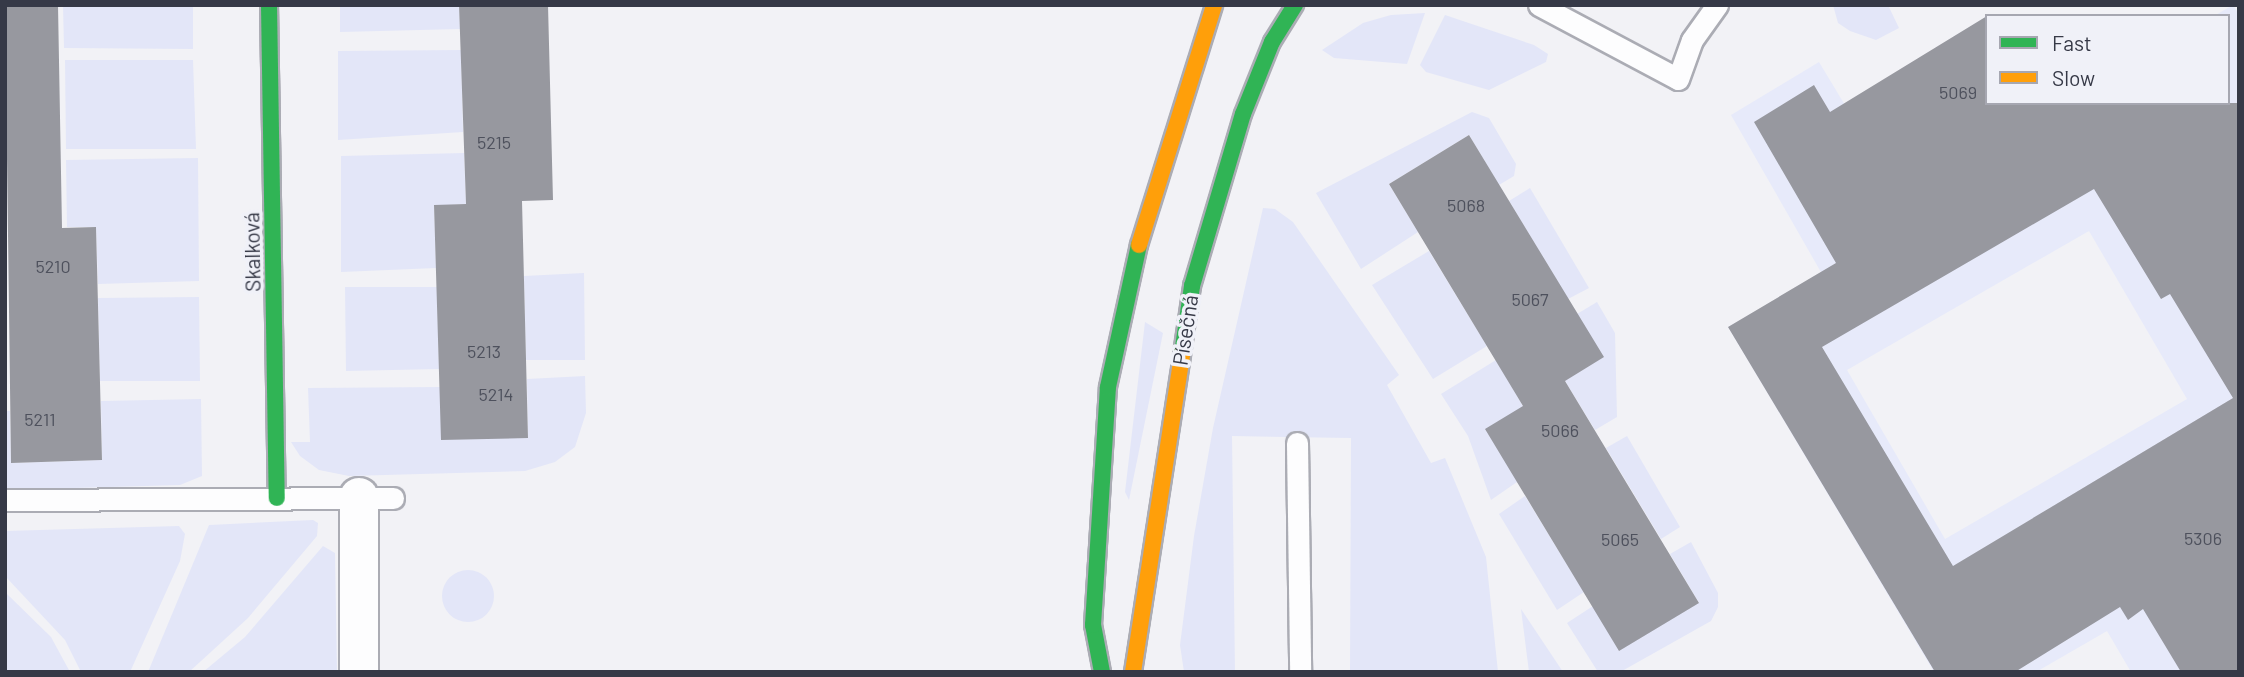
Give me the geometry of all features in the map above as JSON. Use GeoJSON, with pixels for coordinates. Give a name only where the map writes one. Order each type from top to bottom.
{"type":"FeatureCollection","features":[{"type":"Feature","properties":{"kind":"street","name":"Skalková"},"geometry":{"type":"LineString","coordinates":[[269,5],[277,498]]}},
{"type":"Feature","properties":{"kind":"street"},"geometry":{"type":"LineString","coordinates":[[1102,672],[1093,625],[1108,387],[1144,221],[1214,5]]}},
{"type":"Feature","properties":{"kind":"street","name":"Písečná"},"geometry":{"type":"LineString","coordinates":[[1133,672],[1192,286],[1243,114],[1272,42],[1295,5]]}},
{"type":"Feature","properties":{"kind":"street"},"geometry":{"type":"LineString","coordinates":[[359,672],[376,498]]}},
{"type":"Feature","properties":{"kind":"lane"},"geometry":{"type":"LineString","coordinates":[[1552,8],[1678,79],[1692,40],[1717,5]]}},
{"type":"Feature","properties":{"kind":"lane"},"geometry":{"type":"LineString","coordinates":[[1297,443],[1300,672]]}},
{"type":"Feature","properties":{"kind":"lane"},"geometry":{"type":"LineString","coordinates":[[5,500],[376,498]]}},
{"type":"Feature","properties":{"kind":"shaded area"},"geometry":{"type":"Polygon","coordinates":[[[63,5],[193,5],[193,49],[64,48],[63,5]]]}},
{"type":"Feature","properties":{"kind":"shaded area"},"geometry":{"type":"Polygon","coordinates":[[[340,5],[459,5],[460,29],[340,32],[340,5]]]}},
{"type":"Feature","properties":{"kind":"shaded area"},"geometry":{"type":"Polygon","coordinates":[[[1833,5],[1888,5],[1899,28],[1876,40],[1850,31],[1838,23],[1833,5]]]}},
{"type":"Feature","properties":{"kind":"shaded area"},"geometry":{"type":"Polygon","coordinates":[[[2233,5],[2239,14],[2239,672],[2131,672],[2107,631],[2036,672],[1934,672],[1728,327],[1822,274],[1731,115],[1819,62],[1904,203],[2222,105],[2230,105],[2230,14],[2217,14],[2233,5]],[[2089,231],[1847,370],[1945,539],[2187,399],[2089,231]]]}},
{"type":"Feature","properties":{"kind":"shaded area"},"geometry":{"type":"Polygon","coordinates":[[[1425,13],[1407,64],[1334,58],[1322,50],[1363,23],[1391,15],[1425,13]]]}},
{"type":"Feature","properties":{"kind":"shaded area"},"geometry":{"type":"Polygon","coordinates":[[[1445,15],[1534,45],[1548,54],[1546,62],[1489,90],[1426,72],[1420,65],[1445,15]]]}},
{"type":"Feature","properties":{"kind":"shaded area"},"geometry":{"type":"Polygon","coordinates":[[[461,50],[463,132],[338,140],[338,51],[461,50]]]}},
{"type":"Feature","properties":{"kind":"shaded area"},"geometry":{"type":"Polygon","coordinates":[[[65,60],[193,60],[196,149],[66,149],[65,60]]]}},
{"type":"Feature","properties":{"kind":"shaded area"},"geometry":{"type":"Polygon","coordinates":[[[1472,112],[1489,118],[1516,164],[1514,176],[1499,185],[1469,135],[1389,184],[1418,232],[1361,269],[1316,193],[1472,112]]]}},
{"type":"Feature","properties":{"kind":"shaded area"},"geometry":{"type":"Polygon","coordinates":[[[464,153],[466,204],[434,206],[436,268],[341,272],[341,156],[464,153]]]}},
{"type":"Feature","properties":{"kind":"shaded area"},"geometry":{"type":"Polygon","coordinates":[[[198,158],[199,281],[98,284],[96,227],[67,227],[66,160],[198,158]]]}},
{"type":"Feature","properties":{"kind":"shaded area"},"geometry":{"type":"Polygon","coordinates":[[[1530,188],[1589,288],[1568,299],[1509,201],[1530,188]]]}},
{"type":"Feature","properties":{"kind":"shaded area"},"geometry":{"type":"Polygon","coordinates":[[[1263,208],[1275,209],[1293,222],[1399,375],[1387,385],[1431,463],[1445,458],[1486,557],[1498,672],[1350,672],[1351,438],[1232,436],[1235,672],[1184,672],[1180,645],[1194,536],[1213,428],[1263,208]]]}},
{"type":"Feature","properties":{"kind":"shaded area"},"geometry":{"type":"Polygon","coordinates":[[[1429,251],[1487,346],[1433,379],[1372,285],[1429,251]]]}},
{"type":"Feature","properties":{"kind":"shaded area"},"geometry":{"type":"Polygon","coordinates":[[[584,273],[585,360],[526,360],[524,276],[584,273]]]}},
{"type":"Feature","properties":{"kind":"shaded area"},"geometry":{"type":"Polygon","coordinates":[[[345,287],[437,287],[439,369],[346,371],[345,287]]]}},
{"type":"Feature","properties":{"kind":"shaded area"},"geometry":{"type":"Polygon","coordinates":[[[199,297],[200,381],[100,381],[98,298],[199,297]]]}},
{"type":"Feature","properties":{"kind":"shaded area"},"geometry":{"type":"Polygon","coordinates":[[[1597,302],[1615,333],[1617,417],[1595,430],[1565,381],[1577,314],[1597,302]]]}},
{"type":"Feature","properties":{"kind":"shaded area"},"geometry":{"type":"Polygon","coordinates":[[[1145,322],[1163,333],[1129,500],[1125,492],[1145,322]]]}},
{"type":"Feature","properties":{"kind":"shaded area"},"geometry":{"type":"Polygon","coordinates":[[[1496,360],[1523,406],[1517,482],[1491,500],[1468,436],[1441,394],[1496,360]]]}},
{"type":"Feature","properties":{"kind":"shaded area"},"geometry":{"type":"Polygon","coordinates":[[[585,376],[586,413],[575,447],[555,462],[525,471],[349,476],[319,470],[300,456],[291,442],[310,442],[308,388],[440,387],[528,438],[527,379],[585,376]]]}},
{"type":"Feature","properties":{"kind":"shaded area"},"geometry":{"type":"Polygon","coordinates":[[[201,399],[202,476],[180,485],[5,490],[5,411],[10,411],[11,463],[102,460],[101,401],[201,399]]]}},
{"type":"Feature","properties":{"kind":"shaded area"},"geometry":{"type":"Polygon","coordinates":[[[1627,436],[1680,527],[1661,539],[1606,448],[1627,436]]]}},
{"type":"Feature","properties":{"kind":"shaded area"},"geometry":{"type":"Polygon","coordinates":[[[1525,496],[1584,592],[1557,610],[1499,514],[1525,496]]]}},
{"type":"Feature","properties":{"kind":"shaded area"},"geometry":{"type":"Polygon","coordinates":[[[313,520],[318,523],[317,536],[248,618],[189,672],[148,672],[209,525],[313,520]]]}},
{"type":"Feature","properties":{"kind":"shaded area"},"geometry":{"type":"Polygon","coordinates":[[[179,526],[185,534],[180,561],[130,672],[81,672],[65,640],[5,576],[5,531],[179,526]]]}},
{"type":"Feature","properties":{"kind":"shaded area"},"geometry":{"type":"Polygon","coordinates":[[[1691,542],[1718,593],[1718,607],[1711,621],[1622,671],[1598,672],[1567,623],[1593,606],[1699,603],[1670,554],[1691,542]]]}},
{"type":"Feature","properties":{"kind":"shaded area"},"geometry":{"type":"Polygon","coordinates":[[[323,546],[335,553],[337,672],[203,672],[245,637],[323,546]]]}},
{"type":"Feature","properties":{"kind":"shaded area"},"geometry":{"type":"Polygon","coordinates":[[[468,570],[478,572],[486,578],[492,586],[492,606],[486,614],[478,620],[468,622],[458,620],[450,614],[444,606],[442,596],[444,586],[450,578],[458,572],[468,570]]]}},
{"type":"Feature","properties":{"kind":"shaded area"},"geometry":{"type":"Polygon","coordinates":[[[5,592],[51,637],[70,672],[5,672],[5,592]]]}},
{"type":"Feature","properties":{"kind":"shaded area"},"geometry":{"type":"Polygon","coordinates":[[[1521,609],[1563,672],[1529,672],[1521,609]]]}},
{"type":"Feature","properties":{"kind":"building"},"geometry":{"type":"Polygon","coordinates":[[[5,5],[58,5],[62,228],[96,227],[102,460],[11,463],[5,5]]]}},
{"type":"Feature","properties":{"kind":"building"},"geometry":{"type":"Polygon","coordinates":[[[459,5],[548,5],[553,200],[522,201],[528,438],[441,440],[434,205],[466,204],[459,5]]]}},
{"type":"Feature","properties":{"kind":"building"},"geometry":{"type":"Polygon","coordinates":[[[1985,17],[1985,105],[2239,103],[2239,672],[2181,672],[2143,609],[2128,620],[2120,607],[2015,672],[1935,672],[1728,327],[1836,263],[1754,122],[1814,85],[1830,112],[1985,17]],[[2094,189],[1822,347],[1953,566],[2233,398],[2170,294],[2161,299],[2094,189]]]}},
{"type":"Feature","properties":{"kind":"building"},"geometry":{"type":"Polygon","coordinates":[[[1469,135],[1604,357],[1565,381],[1699,603],[1619,651],[1485,429],[1523,406],[1389,184],[1469,135]]]}},
{"type":"Feature","properties":{"kind":"traffic: fast"},"geometry":{"type":"LineString","coordinates":[[269,5],[277,498]]}},
{"type":"Feature","properties":{"kind":"traffic: fast"},"geometry":{"type":"LineString","coordinates":[[1182,354],[1192,286],[1243,114],[1272,42],[1295,5]]}},
{"type":"Feature","properties":{"kind":"traffic: fast"},"geometry":{"type":"LineString","coordinates":[[1102,672],[1093,625],[1108,387],[1139,245]]}},
{"type":"Feature","properties":{"kind":"traffic: slow"},"geometry":{"type":"LineString","coordinates":[[1139,245],[1214,5]]}},
{"type":"Feature","properties":{"kind":"traffic: slow"},"geometry":{"type":"LineString","coordinates":[[1133,672],[1182,354]]}}]}
